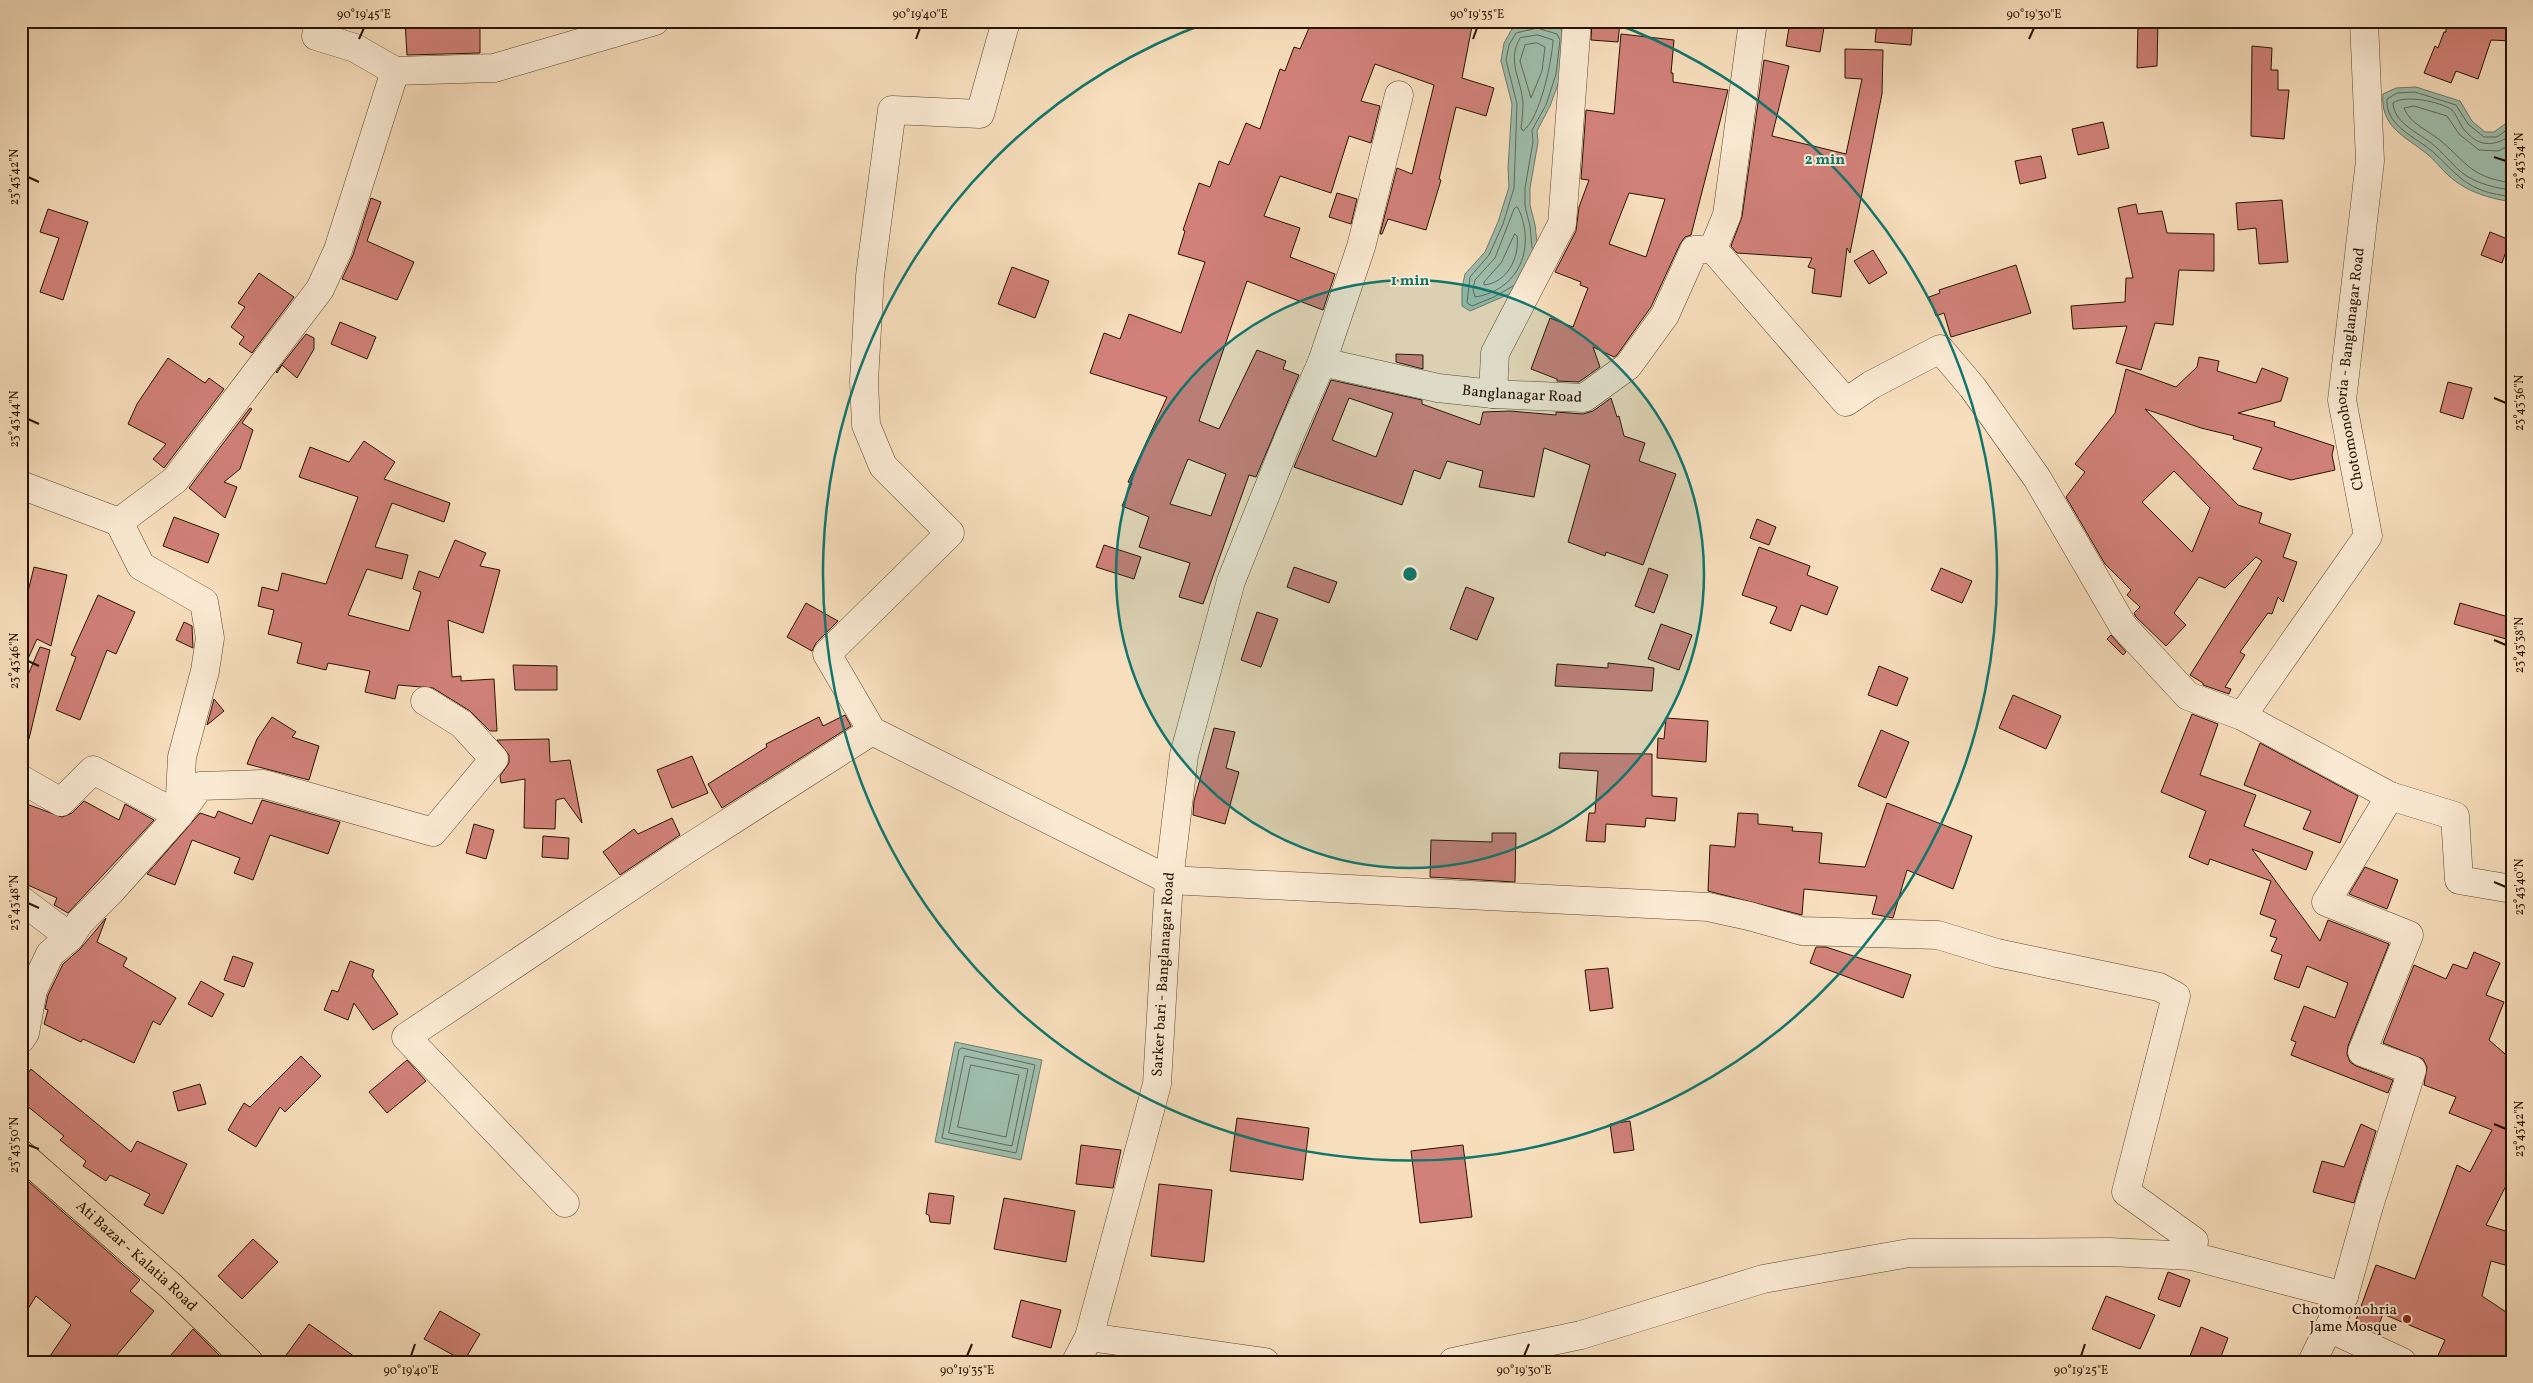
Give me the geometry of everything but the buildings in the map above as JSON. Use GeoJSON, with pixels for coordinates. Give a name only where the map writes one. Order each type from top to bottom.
{"type":"FeatureCollection","features":[{"type":"Feature","properties":{"kind":"main road","name":"Ati Bazar - Kalatia Road"},"geometry":{"type":"LineString","coordinates":[[21,1154],[172,1287],[248,1362]]}},
{"type":"Feature","properties":{"kind":"street"},"geometry":{"type":"LineString","coordinates":[[319,21],[316,36],[355,48],[395,70],[494,68],[655,21]]}},
{"type":"Feature","properties":{"kind":"street"},"geometry":{"type":"LineString","coordinates":[[1006,21],[980,114],[892,110],[870,276],[864,381],[866,425],[883,466],[950,533],[827,654],[872,731],[1169,880],[1708,907],[1750,916],[1802,931],[1938,935],[1997,953],[2160,987],[2176,996],[2126,1192],[2194,1241],[2192,1256]]}},
{"type":"Feature","properties":{"kind":"street"},"geometry":{"type":"LineString","coordinates":[[1494,394],[1495,353],[1562,224],[1577,21]]}},
{"type":"Feature","properties":{"kind":"street"},"geometry":{"type":"LineString","coordinates":[[1754,21],[1727,215],[1713,249],[1846,402],[1871,385],[1940,349],[1972,388],[2037,478],[2123,626],[2188,696],[2242,716],[2390,796],[2455,816],[2459,880],[2512,890]]}},
{"type":"Feature","properties":{"kind":"street","name":"Chotomonohoria - Banglanagar Road"},"geometry":{"type":"LineString","coordinates":[[2242,716],[2368,536],[2342,400],[2370,161],[2364,21]]}},
{"type":"Feature","properties":{"kind":"street"},"geometry":{"type":"LineString","coordinates":[[118,522],[175,480],[320,289],[338,250],[395,70]]}},
{"type":"Feature","properties":{"kind":"street"},"geometry":{"type":"LineString","coordinates":[[1322,362],[1361,247],[1399,96]]}},
{"type":"Feature","properties":{"kind":"street","name":"Banglanagar Road"},"geometry":{"type":"LineString","coordinates":[[1322,362],[1438,388],[1494,394],[1584,398],[1628,366],[1665,315],[1694,250],[1713,249]]}},
{"type":"Feature","properties":{"kind":"street","name":"Sarker bari - Banglanagar Road"},"geometry":{"type":"LineString","coordinates":[[1076,1362],[1089,1337],[1157,1084],[1169,880],[1184,755],[1231,581],[1289,436],[1322,362]]}},
{"type":"Feature","properties":{"kind":"street"},"geometry":{"type":"LineString","coordinates":[[21,485],[118,522],[141,566],[204,602],[210,638],[204,671],[182,758],[179,815]]}},
{"type":"Feature","properties":{"kind":"street"},"geometry":{"type":"LineString","coordinates":[[21,1039],[25,1033],[34,990],[50,954],[70,937],[80,922],[112,890],[179,815],[200,786],[264,784],[433,832],[494,760],[462,724],[425,701]]}},
{"type":"Feature","properties":{"kind":"street"},"geometry":{"type":"LineString","coordinates":[[565,1203],[406,1038],[681,853],[872,731]]}},
{"type":"Feature","properties":{"kind":"street"},"geometry":{"type":"LineString","coordinates":[[21,779],[61,802],[93,770],[179,815]]}},
{"type":"Feature","properties":{"kind":"street"},"geometry":{"type":"LineString","coordinates":[[2312,1362],[2344,1296],[2369,1206],[2412,1070],[2362,1052],[2409,935],[2326,902],[2390,796]]}},
{"type":"Feature","properties":{"kind":"street"},"geometry":{"type":"LineString","coordinates":[[21,900],[70,937]]}},
{"type":"Feature","properties":{"kind":"street"},"geometry":{"type":"LineString","coordinates":[[1453,1362],[1581,1335],[1763,1279],[1909,1253],[2110,1252],[2192,1256],[2344,1296]]}},
{"type":"Feature","properties":{"kind":"street"},"geometry":{"type":"LineString","coordinates":[[2329,1328],[2402,1362]]}},
{"type":"Feature","properties":{"kind":"street"},"geometry":{"type":"LineString","coordinates":[[1089,1337],[1265,1362]]}},
{"type":"Feature","properties":{"kind":"water"},"geometry":{"type":"Polygon","coordinates":[[[1538,23],[1561,29],[1565,38],[1561,76],[1550,106],[1537,131],[1538,142],[1530,188],[1530,205],[1538,251],[1514,292],[1470,311],[1462,306],[1462,288],[1465,274],[1485,252],[1498,222],[1509,187],[1508,168],[1512,104],[1501,61],[1504,43],[1512,29],[1538,23]]]}},
{"type":"Feature","properties":{"kind":"water"},"geometry":{"type":"Polygon","coordinates":[[[2416,87],[2460,101],[2472,121],[2485,132],[2494,132],[2512,119],[2512,202],[2486,196],[2456,182],[2430,156],[2403,136],[2390,123],[2383,105],[2383,94],[2396,88],[2416,87]]]}},
{"type":"Feature","properties":{"kind":"water"},"geometry":{"type":"Polygon","coordinates":[[[955,1042],[1042,1060],[1021,1160],[935,1142],[955,1042]]]}},
{"type":"Feature","properties":{"kind":"place","name":"Chotomonohria Jame Mosque"},"geometry":{"type":"Point","coordinates":[2407,1319]}}]}
